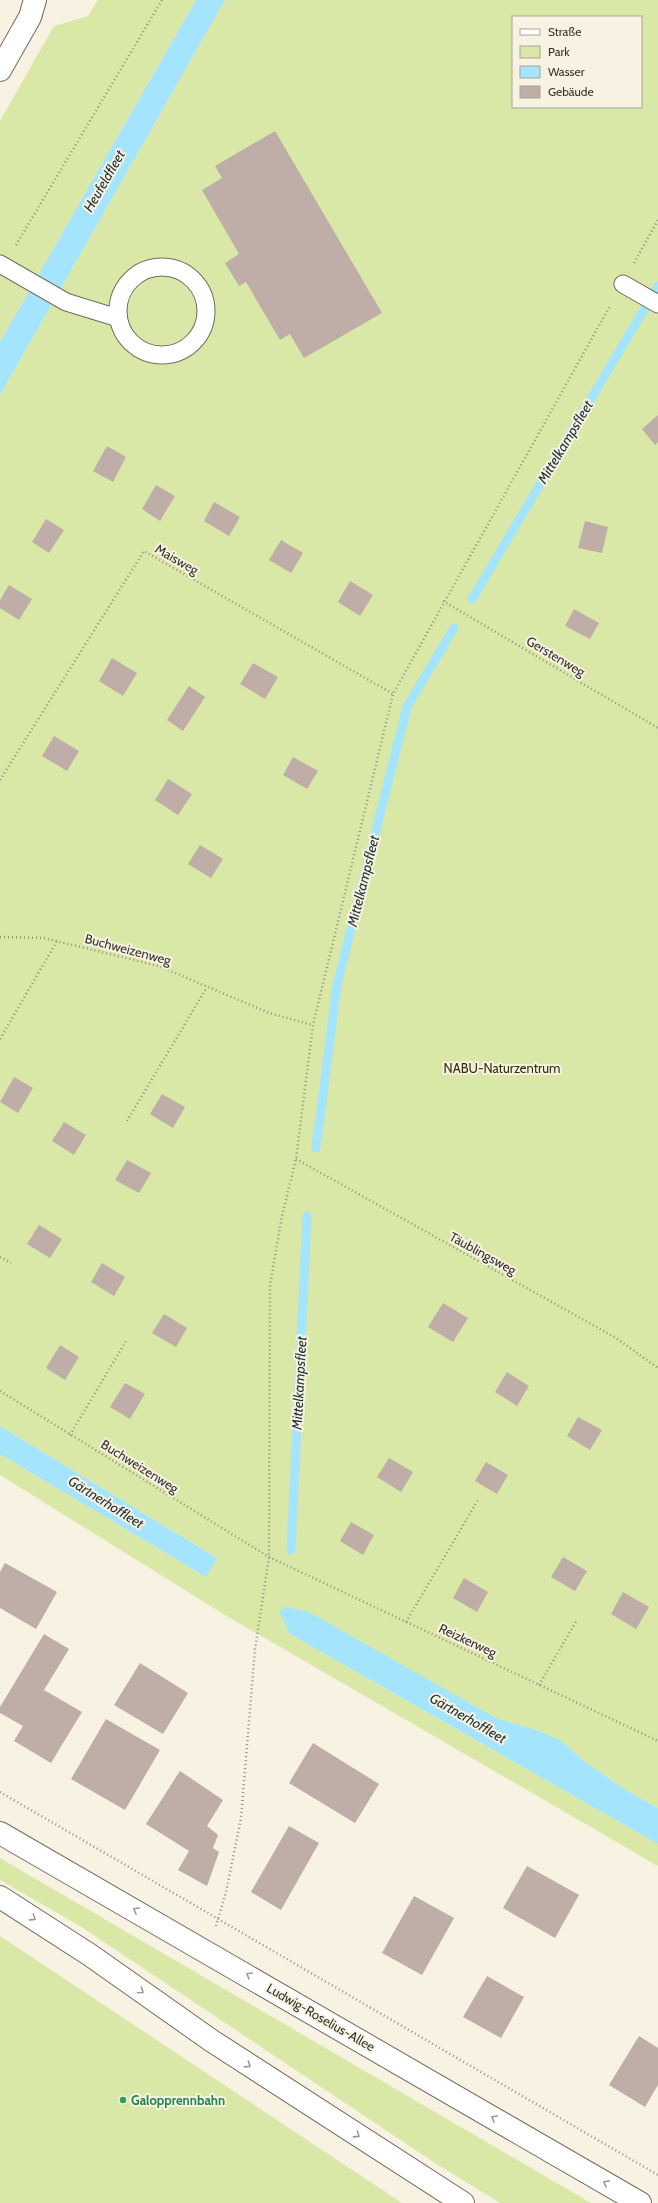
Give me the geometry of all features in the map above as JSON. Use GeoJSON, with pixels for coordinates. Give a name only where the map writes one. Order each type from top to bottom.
{"type":"FeatureCollection","features":[{"type":"Feature","properties":{"kind":"main road"},"geometry":{"type":"LineString","coordinates":[[0,70],[30,17],[35,0]]}},
{"type":"Feature","properties":{"kind":"main road","name":"Ludwig-Roselius-Allee"},"geometry":{"type":"LineString","coordinates":[[0,1833],[206,1950],[640,2203]]}},
{"type":"Feature","properties":{"kind":"main road"},"geometry":{"type":"LineString","coordinates":[[0,1897],[90,1955],[212,2041],[463,2203]]}},
{"type":"Feature","properties":{"kind":"lane"},"geometry":{"type":"LineString","coordinates":[[0,264],[66,302],[118,318]]}},
{"type":"Feature","properties":{"kind":"lane"},"geometry":{"type":"LineString","coordinates":[[159,267],[173,268],[187,274],[201,291],[206,312],[204,326],[197,339],[186,348],[172,354],[158,355],[144,352],[132,343],[123,332],[118,318],[118,303],[123,290],[132,278],[144,270],[159,267]]}},
{"type":"Feature","properties":{"kind":"lane"},"geometry":{"type":"LineString","coordinates":[[623,284],[658,304]]}},
{"type":"Feature","properties":{"kind":"path"},"geometry":{"type":"LineString","coordinates":[[31,221],[162,0]]}},
{"type":"Feature","properties":{"kind":"path"},"geometry":{"type":"LineString","coordinates":[[206,1950],[219,1919],[241,1818],[255,1649],[269,1557],[270,1285],[282,1216],[296,1160],[313,1025],[393,694],[658,220]]}},
{"type":"Feature","properties":{"kind":"path","name":"Maisweg"},"geometry":{"type":"LineString","coordinates":[[0,780],[144,551],[393,694]]}},
{"type":"Feature","properties":{"kind":"path","name":"Gerstenweg"},"geometry":{"type":"LineString","coordinates":[[444,601],[658,728]]}},
{"type":"Feature","properties":{"kind":"path","name":"Buchweizenweg"},"geometry":{"type":"LineString","coordinates":[[0,937],[44,938],[160,966],[269,1014],[313,1025]]}},
{"type":"Feature","properties":{"kind":"path"},"geometry":{"type":"LineString","coordinates":[[0,1039],[57,941]]}},
{"type":"Feature","properties":{"kind":"path"},"geometry":{"type":"LineString","coordinates":[[127,1121],[207,987]]}},
{"type":"Feature","properties":{"kind":"path","name":"Täublingsweg"},"geometry":{"type":"LineString","coordinates":[[296,1160],[616,1338],[658,1368]]}},
{"type":"Feature","properties":{"kind":"path"},"geometry":{"type":"LineString","coordinates":[[0,1257],[11,1263]]}},
{"type":"Feature","properties":{"kind":"path"},"geometry":{"type":"LineString","coordinates":[[70,1435],[126,1341]]}},
{"type":"Feature","properties":{"kind":"path","name":"Buchweizenweg"},"geometry":{"type":"LineString","coordinates":[[0,1391],[269,1557]]}},
{"type":"Feature","properties":{"kind":"path"},"geometry":{"type":"LineString","coordinates":[[406,1622],[478,1500]]}},
{"type":"Feature","properties":{"kind":"path","name":"Reizkerweg"},"geometry":{"type":"LineString","coordinates":[[269,1557],[658,1741]]}},
{"type":"Feature","properties":{"kind":"path"},"geometry":{"type":"LineString","coordinates":[[539,1685],[577,1620]]}},
{"type":"Feature","properties":{"kind":"path"},"geometry":{"type":"LineString","coordinates":[[0,1792],[658,2175]]}},
{"type":"Feature","properties":{"kind":"green space"},"geometry":{"type":"Polygon","coordinates":[[[98,0],[196,0],[0,342],[0,121],[54,26],[88,16],[98,0]]]}},
{"type":"Feature","properties":{"kind":"green space","name":"NABU-Naturzentrum"},"geometry":{"type":"Polygon","coordinates":[[[225,0],[658,0],[658,1808],[624,1789],[583,1760],[560,1740],[539,1731],[496,1718],[290,1634],[658,1844],[658,1866],[225,1615],[0,1475],[0,1454],[206,1577],[217,1558],[0,1426],[0,395],[225,0]]]}},
{"type":"Feature","properties":{"kind":"green space"},"geometry":{"type":"Polygon","coordinates":[[[0,1858],[591,2203],[500,2203],[435,2163],[80,1926],[0,1880],[0,1858]]]}},
{"type":"Feature","properties":{"kind":"green space","name":"Galopprennbahn"},"geometry":{"type":"Polygon","coordinates":[[[0,1936],[402,2203],[0,2203],[0,1936]]]}},
{"type":"Feature","properties":{"kind":"water","name":"Heufeldfleet"},"geometry":{"type":"Polygon","coordinates":[[[196,0],[225,0],[0,395],[0,342],[196,0]]]}},
{"type":"Feature","properties":{"kind":"water","name":"Gärtnerhoffleet"},"geometry":{"type":"Polygon","coordinates":[[[0,1426],[217,1558],[206,1577],[0,1454],[0,1426]]]}},
{"type":"Feature","properties":{"kind":"water","name":"Gärtnerhoffleet"},"geometry":{"type":"Polygon","coordinates":[[[287,1607],[309,1612],[496,1718],[539,1731],[560,1740],[583,1760],[624,1789],[658,1808],[658,1844],[290,1634],[279,1611],[287,1607]]]}},
{"type":"Feature","properties":{"kind":"building"},"geometry":{"type":"Polygon","coordinates":[[[275,131],[382,313],[304,358],[290,334],[280,340],[246,282],[239,286],[225,263],[239,254],[202,190],[222,178],[215,166],[275,131]]]}},
{"type":"Feature","properties":{"kind":"building"},"geometry":{"type":"Polygon","coordinates":[[[658,415],[658,442],[655,445],[642,429],[658,415]]]}},
{"type":"Feature","properties":{"kind":"building"},"geometry":{"type":"Polygon","coordinates":[[[107,446],[126,457],[113,482],[93,471],[107,446]]]}},
{"type":"Feature","properties":{"kind":"building"},"geometry":{"type":"Polygon","coordinates":[[[156,485],[175,496],[160,521],[142,509],[156,485]]]}},
{"type":"Feature","properties":{"kind":"building"},"geometry":{"type":"Polygon","coordinates":[[[214,502],[240,517],[229,536],[204,521],[214,502]]]}},
{"type":"Feature","properties":{"kind":"building"},"geometry":{"type":"Polygon","coordinates":[[[46,519],[64,530],[49,553],[32,542],[46,519]]]}},
{"type":"Feature","properties":{"kind":"building"},"geometry":{"type":"Polygon","coordinates":[[[585,521],[608,527],[602,553],[578,548],[585,521]]]}},
{"type":"Feature","properties":{"kind":"building"},"geometry":{"type":"Polygon","coordinates":[[[281,540],[303,553],[291,573],[269,560],[281,540]]]}},
{"type":"Feature","properties":{"kind":"building"},"geometry":{"type":"Polygon","coordinates":[[[350,581],[373,595],[360,616],[338,602],[350,581]]]}},
{"type":"Feature","properties":{"kind":"building"},"geometry":{"type":"Polygon","coordinates":[[[9,585],[32,599],[19,620],[0,608],[0,600],[9,585]]]}},
{"type":"Feature","properties":{"kind":"building"},"geometry":{"type":"Polygon","coordinates":[[[574,609],[599,623],[590,639],[565,626],[574,609]]]}},
{"type":"Feature","properties":{"kind":"building"},"geometry":{"type":"Polygon","coordinates":[[[112,658],[137,673],[123,696],[99,681],[112,658]]]}},
{"type":"Feature","properties":{"kind":"building"},"geometry":{"type":"Polygon","coordinates":[[[253,663],[278,677],[265,699],[240,684],[253,663]]]}},
{"type":"Feature","properties":{"kind":"building"},"geometry":{"type":"Polygon","coordinates":[[[189,686],[205,697],[183,731],[167,720],[189,686]]]}},
{"type":"Feature","properties":{"kind":"building"},"geometry":{"type":"Polygon","coordinates":[[[54,736],[79,751],[67,771],[42,756],[54,736]]]}},
{"type":"Feature","properties":{"kind":"building"},"geometry":{"type":"Polygon","coordinates":[[[293,757],[318,771],[307,789],[283,775],[293,757]]]}},
{"type":"Feature","properties":{"kind":"building"},"geometry":{"type":"Polygon","coordinates":[[[168,779],[192,794],[178,815],[155,800],[168,779]]]}},
{"type":"Feature","properties":{"kind":"building"},"geometry":{"type":"Polygon","coordinates":[[[200,845],[223,859],[211,878],[188,864],[200,845]]]}},
{"type":"Feature","properties":{"kind":"building"},"geometry":{"type":"Polygon","coordinates":[[[14,1077],[33,1088],[18,1113],[0,1102],[14,1077]]]}},
{"type":"Feature","properties":{"kind":"building"},"geometry":{"type":"Polygon","coordinates":[[[162,1094],[185,1107],[173,1128],[150,1114],[162,1094]]]}},
{"type":"Feature","properties":{"kind":"building"},"geometry":{"type":"Polygon","coordinates":[[[64,1122],[86,1135],[74,1155],[52,1141],[64,1122]]]}},
{"type":"Feature","properties":{"kind":"building"},"geometry":{"type":"Polygon","coordinates":[[[127,1160],[151,1173],[139,1193],[115,1180],[127,1160]]]}},
{"type":"Feature","properties":{"kind":"building"},"geometry":{"type":"Polygon","coordinates":[[[39,1225],[62,1239],[50,1258],[27,1244],[39,1225]]]}},
{"type":"Feature","properties":{"kind":"building"},"geometry":{"type":"Polygon","coordinates":[[[102,1263],[125,1277],[114,1296],[91,1282],[102,1263]]]}},
{"type":"Feature","properties":{"kind":"building"},"geometry":{"type":"Polygon","coordinates":[[[443,1303],[468,1318],[453,1342],[428,1327],[443,1303]]]}},
{"type":"Feature","properties":{"kind":"building"},"geometry":{"type":"Polygon","coordinates":[[[164,1314],[187,1328],[176,1347],[152,1333],[164,1314]]]}},
{"type":"Feature","properties":{"kind":"building"},"geometry":{"type":"Polygon","coordinates":[[[60,1345],[79,1357],[65,1380],[46,1368],[60,1345]]]}},
{"type":"Feature","properties":{"kind":"building"},"geometry":{"type":"Polygon","coordinates":[[[507,1372],[529,1386],[517,1406],[495,1392],[507,1372]]]}},
{"type":"Feature","properties":{"kind":"building"},"geometry":{"type":"Polygon","coordinates":[[[125,1383],[145,1394],[130,1419],[110,1407],[125,1383]]]}},
{"type":"Feature","properties":{"kind":"building"},"geometry":{"type":"Polygon","coordinates":[[[578,1417],[602,1430],[590,1450],[567,1436],[578,1417]]]}},
{"type":"Feature","properties":{"kind":"building"},"geometry":{"type":"Polygon","coordinates":[[[389,1458],[413,1472],[401,1492],[377,1477],[389,1458]]]}},
{"type":"Feature","properties":{"kind":"building"},"geometry":{"type":"Polygon","coordinates":[[[486,1462],[508,1475],[497,1494],[475,1481],[486,1462]]]}},
{"type":"Feature","properties":{"kind":"building"},"geometry":{"type":"Polygon","coordinates":[[[351,1522],[374,1535],[363,1555],[340,1541],[351,1522]]]}},
{"type":"Feature","properties":{"kind":"building"},"geometry":{"type":"Polygon","coordinates":[[[563,1557],[587,1571],[575,1591],[551,1577],[563,1557]]]}},
{"type":"Feature","properties":{"kind":"building"},"geometry":{"type":"Polygon","coordinates":[[[5,1563],[57,1592],[36,1629],[0,1608],[0,1572],[5,1563]]]}},
{"type":"Feature","properties":{"kind":"building"},"geometry":{"type":"Polygon","coordinates":[[[464,1578],[488,1592],[477,1612],[453,1598],[464,1578]]]}},
{"type":"Feature","properties":{"kind":"building"},"geometry":{"type":"Polygon","coordinates":[[[623,1592],[649,1607],[636,1629],[611,1614],[623,1592]]]}},
{"type":"Feature","properties":{"kind":"building"},"geometry":{"type":"Polygon","coordinates":[[[44,1634],[69,1649],[44,1690],[82,1712],[51,1763],[14,1741],[23,1726],[0,1713],[0,1707],[44,1634]]]}},
{"type":"Feature","properties":{"kind":"building"},"geometry":{"type":"Polygon","coordinates":[[[140,1663],[188,1693],[163,1734],[114,1705],[140,1663]]]}},
{"type":"Feature","properties":{"kind":"building"},"geometry":{"type":"Polygon","coordinates":[[[106,1719],[160,1750],[125,1810],[71,1779],[106,1719]]]}},
{"type":"Feature","properties":{"kind":"building"},"geometry":{"type":"Polygon","coordinates":[[[313,1743],[379,1784],[355,1823],[289,1783],[313,1743]]]}},
{"type":"Feature","properties":{"kind":"building"},"geometry":{"type":"Polygon","coordinates":[[[180,1771],[223,1800],[207,1826],[218,1835],[213,1848],[219,1852],[207,1886],[178,1870],[189,1851],[146,1824],[180,1771]]]}},
{"type":"Feature","properties":{"kind":"building"},"geometry":{"type":"Polygon","coordinates":[[[289,1826],[319,1843],[281,1910],[251,1892],[289,1826]]]}},
{"type":"Feature","properties":{"kind":"building"},"geometry":{"type":"Polygon","coordinates":[[[527,1866],[579,1895],[555,1938],[503,1908],[527,1866]]]}},
{"type":"Feature","properties":{"kind":"building"},"geometry":{"type":"Polygon","coordinates":[[[414,1896],[454,1918],[422,1975],[382,1953],[414,1896]]]}},
{"type":"Feature","properties":{"kind":"building"},"geometry":{"type":"Polygon","coordinates":[[[487,1976],[524,1997],[501,2038],[463,2017],[487,1976]]]}},
{"type":"Feature","properties":{"kind":"building"},"geometry":{"type":"Polygon","coordinates":[[[639,2036],[658,2048],[658,2085],[645,2107],[609,2085],[639,2036]]]}},
{"type":"Feature","properties":{"kind":"waterway","name":"Mittelkampsfleet"},"geometry":{"type":"LineString","coordinates":[[472,599],[658,286]]}},
{"type":"Feature","properties":{"kind":"waterway","name":"Mittelkampsfleet"},"geometry":{"type":"LineString","coordinates":[[316,1148],[337,985],[407,707],[454,628]]}},
{"type":"Feature","properties":{"kind":"waterway","name":"Mittelkampsfleet"},"geometry":{"type":"LineString","coordinates":[[291,1550],[307,1216]]}},
{"type":"Feature","properties":{"kind":"place","name":"Galopprennbahn"},"geometry":{"type":"Point","coordinates":[123,2100]}}]}
